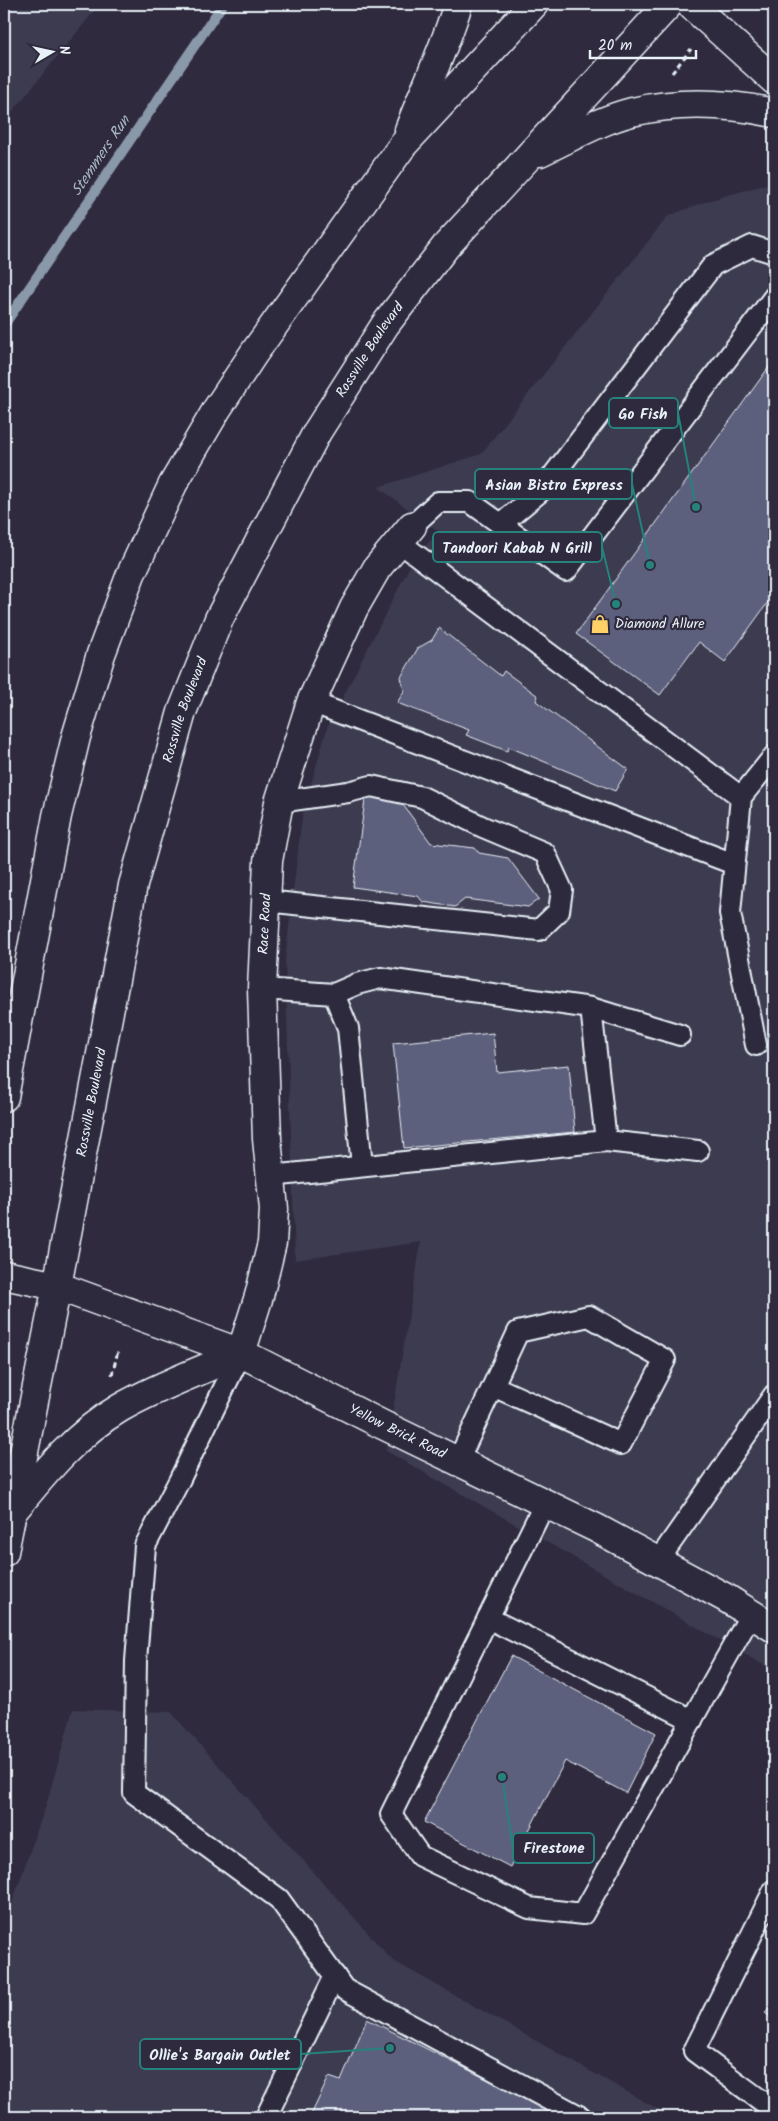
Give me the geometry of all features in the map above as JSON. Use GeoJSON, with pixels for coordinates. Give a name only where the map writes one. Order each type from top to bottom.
{"type":"FeatureCollection","features":[{"type":"Feature","properties":{"kind":"main road"},"geometry":{"type":"LineString","coordinates":[[403,145],[449,34],[458,4]]}},
{"type":"Feature","properties":{"kind":"main road"},"geometry":{"type":"LineString","coordinates":[[4,1095],[58,816],[76,737],[101,654],[131,574],[173,484],[217,409],[254,353],[403,145],[534,4]]}},
{"type":"Feature","properties":{"kind":"main road","name":"Rossville Boulevard"},"geometry":{"type":"LineString","coordinates":[[4,1552],[57,1286],[132,885],[182,712],[219,619],[317,432],[385,325],[446,246],[669,4]]}},
{"type":"Feature","properties":{"kind":"main road"},"geometry":{"type":"LineString","coordinates":[[690,4],[774,80]]}},
{"type":"Feature","properties":{"kind":"main road"},"geometry":{"type":"LineString","coordinates":[[530,157],[597,125],[632,112],[667,106],[709,104],[750,108],[774,113]]}},
{"type":"Feature","properties":{"kind":"main road","name":"Race Road"},"geometry":{"type":"LineString","coordinates":[[241,1353],[259,1296],[272,1243],[274,1209],[267,1139],[262,989],[268,861],[279,802],[311,702],[354,608],[377,568],[406,534]]}},
{"type":"Feature","properties":{"kind":"main road","name":"Yellow Brick Road"},"geometry":{"type":"LineString","coordinates":[[4,1275],[57,1286],[241,1353],[458,1462],[596,1528],[658,1561],[774,1628]]}},
{"type":"Feature","properties":{"kind":"main road"},"geometry":{"type":"LineString","coordinates":[[11,1513],[53,1462],[82,1436],[120,1408],[241,1353]]}},
{"type":"Feature","properties":{"kind":"lane"},"geometry":{"type":"LineString","coordinates":[[501,524],[542,490],[713,265],[752,246],[774,253]]}},
{"type":"Feature","properties":{"kind":"lane"},"geometry":{"type":"LineString","coordinates":[[741,797],[406,534],[438,502],[470,502],[566,571],[774,297]]}},
{"type":"Feature","properties":{"kind":"lane"},"geometry":{"type":"LineString","coordinates":[[311,702],[734,864]]}},
{"type":"Feature","properties":{"kind":"lane"},"geometry":{"type":"LineString","coordinates":[[756,1045],[730,913],[741,797],[774,756]]}},
{"type":"Feature","properties":{"kind":"lane"},"geometry":{"type":"LineString","coordinates":[[266,902],[540,930],[558,911],[562,890],[545,853],[483,827],[422,797],[371,786],[348,792],[279,802]]}},
{"type":"Feature","properties":{"kind":"lane"},"geometry":{"type":"LineString","coordinates":[[262,989],[334,994],[357,984],[380,978],[591,1008],[680,1035]]}},
{"type":"Feature","properties":{"kind":"lane"},"geometry":{"type":"LineString","coordinates":[[334,994],[348,1028],[362,1166]]}},
{"type":"Feature","properties":{"kind":"lane"},"geometry":{"type":"LineString","coordinates":[[591,1008],[606,1141]]}},
{"type":"Feature","properties":{"kind":"lane"},"geometry":{"type":"LineString","coordinates":[[271,1176],[606,1141],[698,1151]]}},
{"type":"Feature","properties":{"kind":"lane"},"geometry":{"type":"LineString","coordinates":[[458,1462],[518,1332],[589,1316],[664,1360],[621,1444],[494,1386]]}},
{"type":"Feature","properties":{"kind":"lane"},"geometry":{"type":"LineString","coordinates":[[241,1353],[145,1546],[136,1660],[134,1793],[279,1899],[344,1989],[581,2117]]}},
{"type":"Feature","properties":{"kind":"lane"},"geometry":{"type":"LineString","coordinates":[[658,1561],[774,1395]]}},
{"type":"Feature","properties":{"kind":"lane"},"geometry":{"type":"LineString","coordinates":[[545,1503],[391,1814],[420,1856],[529,1908],[583,1914],[751,1614]]}},
{"type":"Feature","properties":{"kind":"lane"},"geometry":{"type":"LineString","coordinates":[[488,1618],[692,1720]]}},
{"type":"Feature","properties":{"kind":"lane"},"geometry":{"type":"LineString","coordinates":[[774,1890],[694,2051],[774,2110]]}},
{"type":"Feature","properties":{"kind":"lane"},"geometry":{"type":"LineString","coordinates":[[266,2117],[334,1976]]}},
{"type":"Feature","properties":{"kind":"path"},"geometry":{"type":"LineString","coordinates":[[671,74],[693,47],[686,41]]}},
{"type":"Feature","properties":{"kind":"path"},"geometry":{"type":"LineString","coordinates":[[110,1383],[118,1351]]}},
{"type":"Feature","properties":{"kind":"shaded area"},"geometry":{"type":"Polygon","coordinates":[[[4,4],[100,4],[4,122],[4,4]]]}},
{"type":"Feature","properties":{"kind":"shaded area"},"geometry":{"type":"Polygon","coordinates":[[[774,182],[774,1671],[386,1451],[421,1242],[295,1260],[285,960],[302,816],[327,728],[415,556],[439,532],[378,487],[481,454],[668,216],[707,201],[774,182]]]}},
{"type":"Feature","properties":{"kind":"shaded area"},"geometry":{"type":"Polygon","coordinates":[[[73,1709],[171,1712],[392,1960],[672,2117],[4,2117],[4,1926],[47,1802],[73,1709]]]}},
{"type":"Feature","properties":{"kind":"building"},"geometry":{"type":"Polygon","coordinates":[[[774,360],[774,594],[725,662],[699,642],[660,695],[576,634],[774,360]]]}},
{"type":"Feature","properties":{"kind":"building"},"geometry":{"type":"Polygon","coordinates":[[[439,628],[501,676],[504,671],[538,696],[536,701],[628,769],[615,791],[509,747],[507,751],[466,735],[469,730],[397,703],[404,691],[401,677],[418,648],[432,640],[439,628]]]}},
{"type":"Feature","properties":{"kind":"building"},"geometry":{"type":"Polygon","coordinates":[[[366,793],[398,798],[431,843],[475,848],[479,853],[508,858],[539,899],[528,907],[465,899],[455,907],[423,902],[418,896],[353,887],[366,793]]]}},
{"type":"Feature","properties":{"kind":"building"},"geometry":{"type":"Polygon","coordinates":[[[493,1033],[497,1072],[569,1065],[575,1132],[404,1148],[393,1043],[493,1033]]]}},
{"type":"Feature","properties":{"kind":"building"},"geometry":{"type":"Polygon","coordinates":[[[511,1656],[656,1733],[626,1793],[565,1761],[510,1867],[424,1822],[511,1656]]]}},
{"type":"Feature","properties":{"kind":"building"},"geometry":{"type":"Polygon","coordinates":[[[774,2000],[774,2019],[765,2013],[774,2000]]]}},
{"type":"Feature","properties":{"kind":"building"},"geometry":{"type":"Polygon","coordinates":[[[367,2019],[563,2117],[310,2117],[329,2077],[341,2081],[367,2019]]]}},
{"type":"Feature","properties":{"kind":"waterway","name":"Stemmers Run"},"geometry":{"type":"LineString","coordinates":[[4,325],[223,4]]}},
{"type":"Feature","properties":{"kind":"place","name":"Go Fish"},"geometry":{"type":"Point","coordinates":[696,507]}},
{"type":"Feature","properties":{"kind":"place","name":"Asian Bistro Express"},"geometry":{"type":"Point","coordinates":[650,565]}},
{"type":"Feature","properties":{"kind":"place","name":"Tandoori Kabab N Grill"},"geometry":{"type":"Point","coordinates":[616,604]}},
{"type":"Feature","properties":{"kind":"place","name":"Diamond Allure"},"geometry":{"type":"Point","coordinates":[600,624]}},
{"type":"Feature","properties":{"kind":"place","name":"Firestone"},"geometry":{"type":"Point","coordinates":[502,1777]}},
{"type":"Feature","properties":{"kind":"place","name":"Ollie's Bargain Outlet"},"geometry":{"type":"Point","coordinates":[390,2048]}}]}
